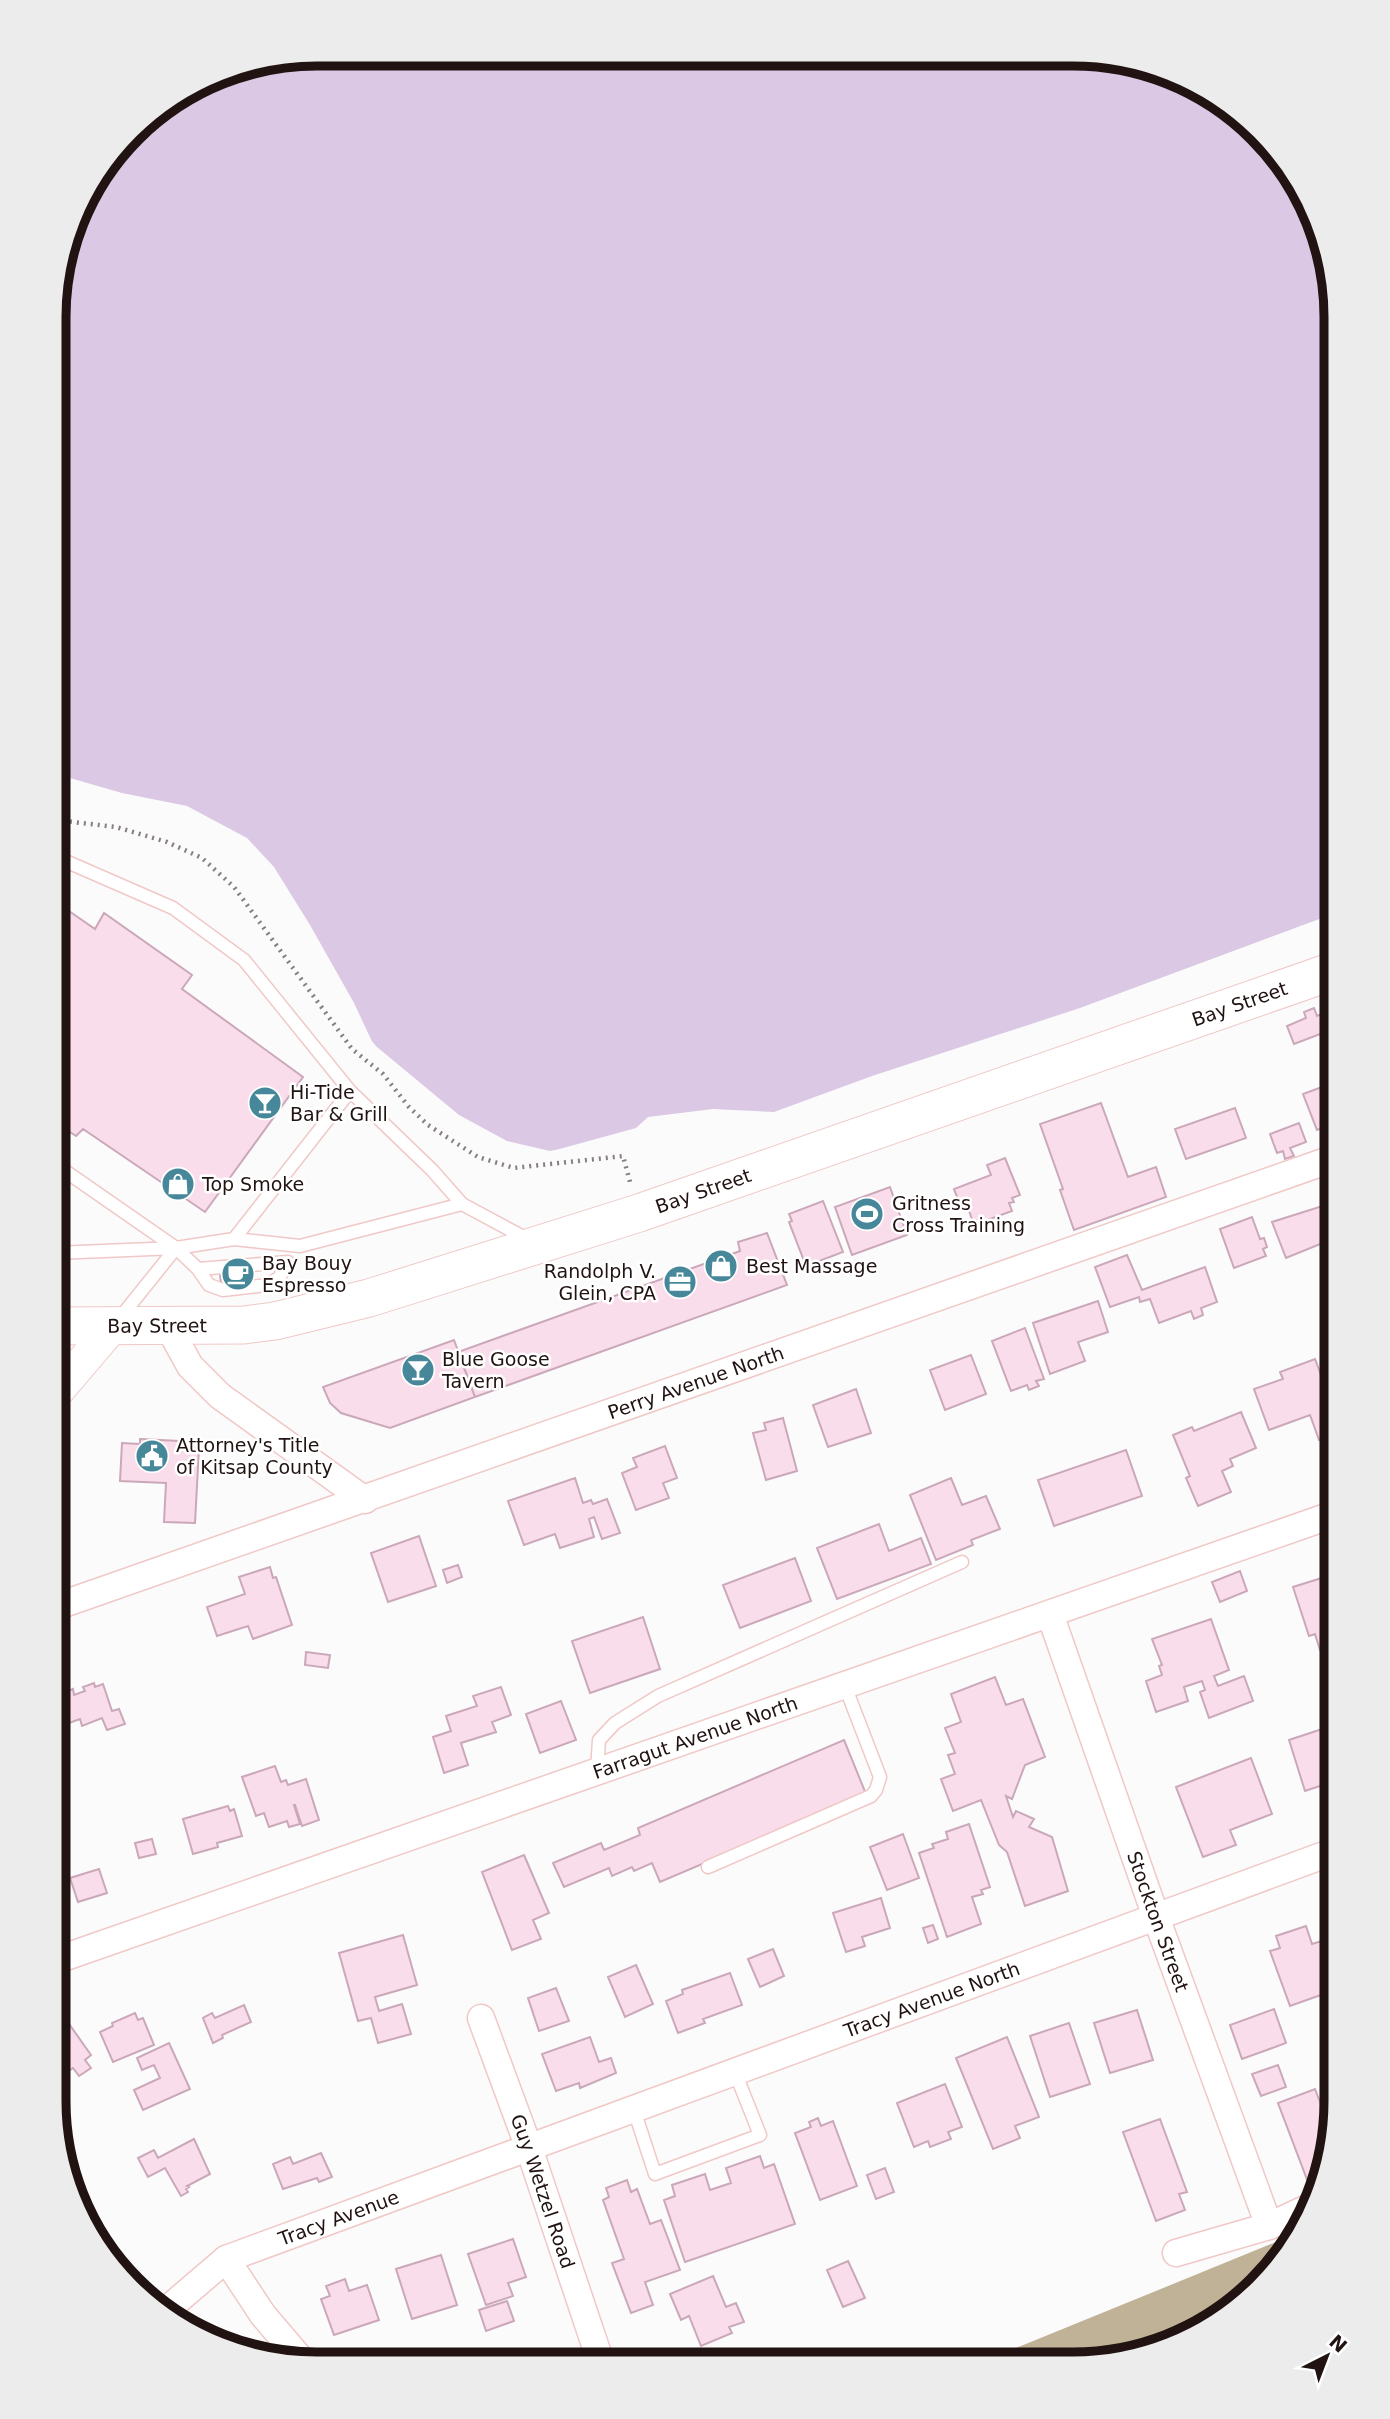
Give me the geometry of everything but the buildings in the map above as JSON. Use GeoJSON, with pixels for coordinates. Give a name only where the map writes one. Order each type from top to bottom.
{"type":"FeatureCollection","features":[{"type":"Feature","properties":{"kind":"main road","name":"Bay Street"},"geometry":{"type":"LineString","coordinates":[[66,1326],[212,1327],[275,1321],[369,1298],[639,1213],[1324,974]]}},
{"type":"Feature","properties":{"kind":"street","name":"Perry Avenue North"},"geometry":{"type":"LineString","coordinates":[[66,1603],[1324,1162]]}},
{"type":"Feature","properties":{"kind":"street"},"geometry":{"type":"LineString","coordinates":[[66,1381],[113,1326]]}},
{"type":"Feature","properties":{"kind":"street"},"geometry":{"type":"LineString","coordinates":[[168,1326],[190,1366],[219,1396],[365,1500]]}},
{"type":"Feature","properties":{"kind":"street","name":"Farragut Avenue North"},"geometry":{"type":"LineString","coordinates":[[66,1957],[1324,1518]]}},
{"type":"Feature","properties":{"kind":"street","name":"Stockton Street"},"geometry":{"type":"LineString","coordinates":[[1050,1614],[1156,1917],[1269,2226]]}},
{"type":"Feature","properties":{"kind":"street","name":"Tracy Avenue North"},"geometry":{"type":"LineString","coordinates":[[529,2148],[1324,1855]]}},
{"type":"Feature","properties":{"kind":"street","name":"Guy Wetzel Road"},"geometry":{"type":"LineString","coordinates":[[481,2018],[529,2148],[597,2352]]}},
{"type":"Feature","properties":{"kind":"street","name":"Tracy Avenue"},"geometry":{"type":"LineString","coordinates":[[172,2306],[226,2259],[529,2148]]}},
{"type":"Feature","properties":{"kind":"street"},"geometry":{"type":"LineString","coordinates":[[1176,2253],[1269,2226],[1298,2213]]}},
{"type":"Feature","properties":{"kind":"street"},"geometry":{"type":"LineString","coordinates":[[226,2259],[263,2315],[294,2351]]}},
{"type":"Feature","properties":{"kind":"lane"},"geometry":{"type":"LineString","coordinates":[[66,861],[173,908],[244,960],[350,1091],[432,1170],[463,1205],[539,1245]]}},
{"type":"Feature","properties":{"kind":"lane"},"geometry":{"type":"LineString","coordinates":[[234,1239],[350,1091]]}},
{"type":"Feature","properties":{"kind":"lane"},"geometry":{"type":"LineString","coordinates":[[66,1172],[176,1248],[209,1284],[223,1290],[267,1284],[279,1278],[288,1262],[198,1269]]}},
{"type":"Feature","properties":{"kind":"lane"},"geometry":{"type":"LineString","coordinates":[[66,1253],[176,1248],[234,1239],[300,1245],[463,1205]]}},
{"type":"Feature","properties":{"kind":"lane"},"geometry":{"type":"LineString","coordinates":[[113,1326],[176,1248]]}},
{"type":"Feature","properties":{"kind":"lane"},"geometry":{"type":"LineString","coordinates":[[597,1772],[600,1740],[615,1723],[658,1696],[962,1562]]}},
{"type":"Feature","properties":{"kind":"lane"},"geometry":{"type":"LineString","coordinates":[[708,1867],[871,1796],[876,1790],[880,1777],[845,1686]]}},
{"type":"Feature","properties":{"kind":"lane"},"geometry":{"type":"LineString","coordinates":[[634,2110],[656,2174],[760,2135],[735,2072]]}},
{"type":"Feature","properties":{"kind":"path"},"geometry":{"type":"LineString","coordinates":[[66,821],[116,827],[167,842],[202,858],[234,887],[352,1049],[383,1074],[409,1107],[428,1125],[478,1157],[514,1168],[623,1156],[639,1213]]}},
{"type":"Feature","properties":{"kind":"shaded area"},"geometry":{"type":"Polygon","coordinates":[[[318,66],[1089,67],[1137,75],[1198,100],[1225,118],[1250,140],[1272,165],[1290,192],[1315,253],[1324,318],[1324,917],[947,1058],[776,1116],[727,1113],[550,1151],[507,1141],[459,1115],[377,1047],[341,1007],[241,849],[177,816],[66,793],[66,318],[75,253],[100,192],[118,165],[140,140],[165,118],[192,100],[253,75],[318,66]]]}},
{"type":"Feature","properties":{"kind":"shaded area"},"geometry":{"type":"Polygon","coordinates":[[[1282,2240],[1261,2267],[1238,2290],[1183,2327],[1121,2348],[1089,2352],[1006,2352],[1282,2240]]]}},
{"type":"Feature","properties":{"kind":"pier"},"geometry":{"type":"Polygon","coordinates":[[[66,777],[122,793],[187,806],[247,838],[274,867],[310,925],[354,1003],[377,1052],[338,1009],[303,949],[239,852],[176,819],[66,797],[66,777]]]}},
{"type":"Feature","properties":{"kind":"pier"},"geometry":{"type":"Polygon","coordinates":[[[1324,917],[1324,920],[948,1061],[777,1119],[727,1117],[579,1150],[545,1153],[636,1128],[648,1117],[713,1109],[774,1112],[872,1076],[1080,1008],[1324,917]]]}},
{"type":"Feature","properties":{"kind":"place","name":"Hi-Tide Bar & Grill"},"geometry":{"type":"Point","coordinates":[265,1103]}},
{"type":"Feature","properties":{"kind":"place","name":"Top Smoke"},"geometry":{"type":"Point","coordinates":[178,1184]}},
{"type":"Feature","properties":{"kind":"place","name":"Gritness Cross Training"},"geometry":{"type":"Point","coordinates":[867,1214]}},
{"type":"Feature","properties":{"kind":"place","name":"Best Massage"},"geometry":{"type":"Point","coordinates":[721,1266]}},
{"type":"Feature","properties":{"kind":"place","name":"Bay Bouy Espresso"},"geometry":{"type":"Point","coordinates":[238,1274]}},
{"type":"Feature","properties":{"kind":"place","name":"Randolph V. Glein, CPA"},"geometry":{"type":"Point","coordinates":[680,1282]}},
{"type":"Feature","properties":{"kind":"place","name":"Blue Goose Tavern"},"geometry":{"type":"Point","coordinates":[418,1370]}},
{"type":"Feature","properties":{"kind":"place","name":"Attorney's Title of Kitsap County"},"geometry":{"type":"Point","coordinates":[152,1456]}}]}
